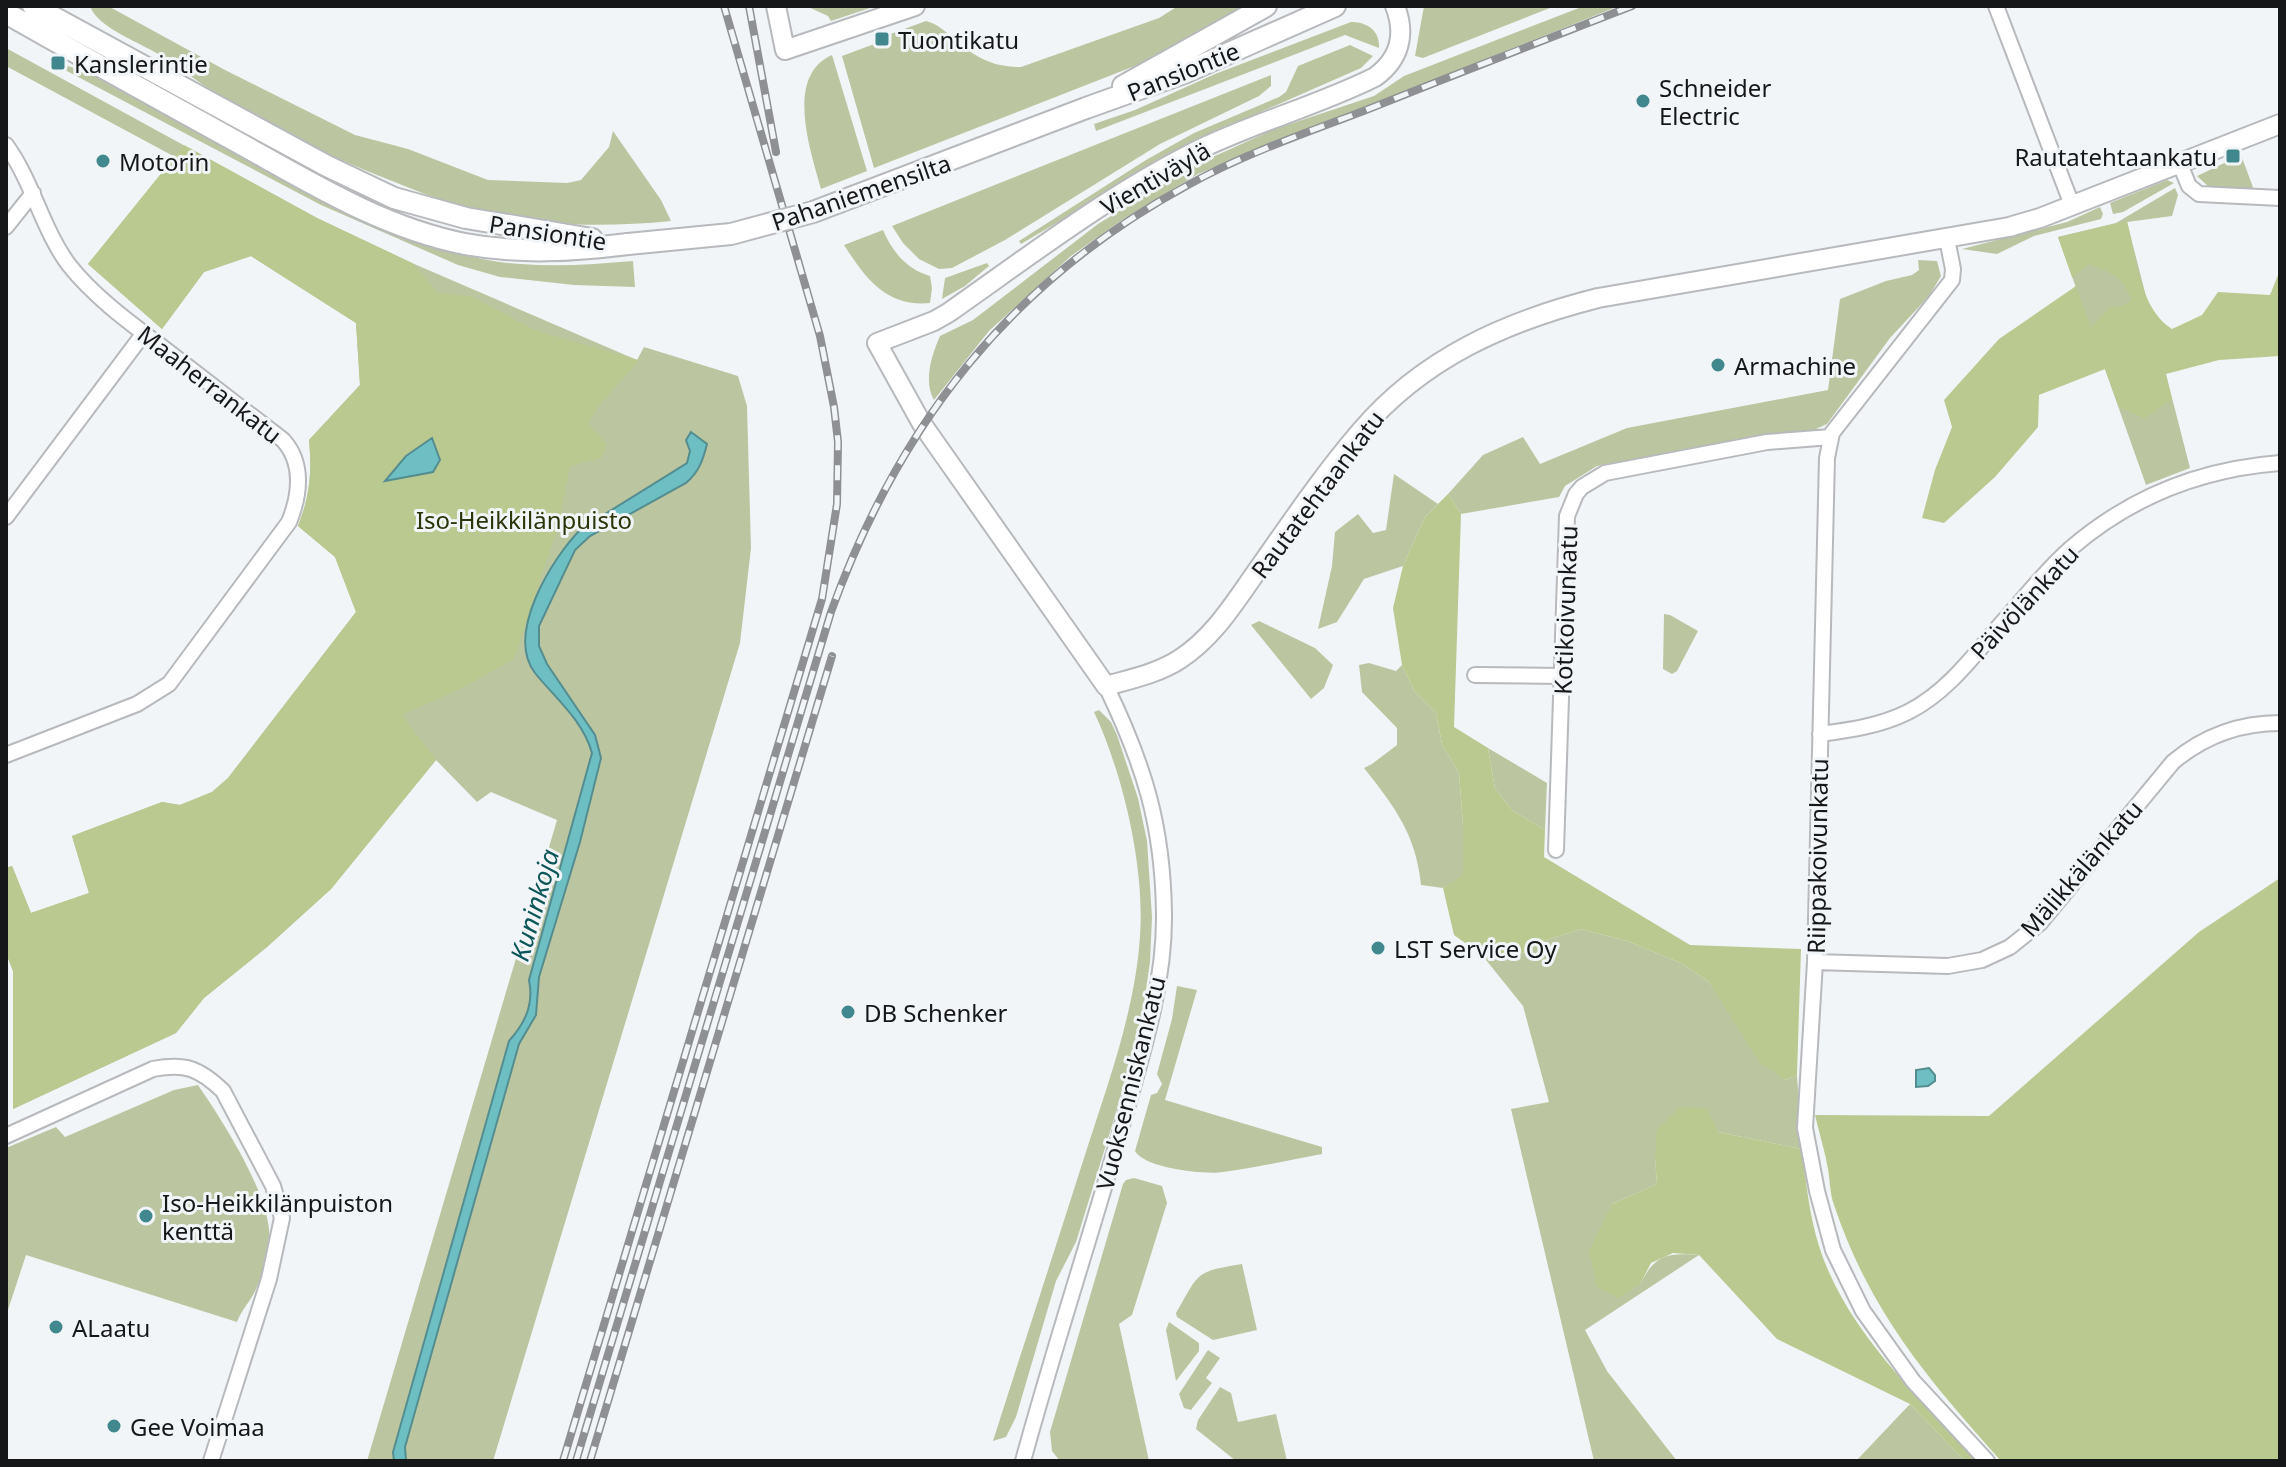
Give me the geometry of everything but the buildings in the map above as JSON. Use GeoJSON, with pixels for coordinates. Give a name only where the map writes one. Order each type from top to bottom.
{"type":"FeatureCollection","features":[{"type":"Feature","properties":{"kind":"main road","name":"Pansiontie"},"geometry":{"type":"LineString","coordinates":[[33,6],[327,166],[394,198],[466,218],[628,244]]}},
{"type":"Feature","properties":{"kind":"main road","name":"Pansiontie"},"geometry":{"type":"LineString","coordinates":[[1086,108],[1266,6]]}},
{"type":"Feature","properties":{"kind":"main road","name":"Pansiontie"},"geometry":{"type":"LineString","coordinates":[[1086,108],[1184,73],[1335,6]]}},
{"type":"Feature","properties":{"kind":"main road","name":"Pansiontie"},"geometry":{"type":"LineString","coordinates":[[6,13],[320,188],[394,224],[461,243],[509,250],[561,251],[628,244]]}},
{"type":"Feature","properties":{"kind":"main road","name":"Pahaniemensilta"},"geometry":{"type":"LineString","coordinates":[[628,244],[731,234],[813,212],[1086,108]]}},
{"type":"Feature","properties":{"kind":"street"},"geometry":{"type":"LineString","coordinates":[[776,6],[785,50],[915,6]]}},
{"type":"Feature","properties":{"kind":"street","name":"Vientiväylä"},"geometry":{"type":"LineString","coordinates":[[877,343],[948,313],[1077,223],[1172,164],[1228,137],[1375,77],[1389,65],[1398,48],[1401,24],[1395,6]]}},
{"type":"Feature","properties":{"kind":"street"},"geometry":{"type":"LineString","coordinates":[[1996,6],[2072,205]]}},
{"type":"Feature","properties":{"kind":"street","name":"Rautatehtaankatu"},"geometry":{"type":"LineString","coordinates":[[1106,686],[1178,661],[1202,642],[1230,610],[1359,432],[1424,371],[1504,327],[1547,311],[1598,298],[2009,227],[2280,124]]}},
{"type":"Feature","properties":{"kind":"street","name":"Maaherrankatu"},"geometry":{"type":"LineString","coordinates":[[6,145],[22,169],[68,263],[85,283],[287,444],[297,466],[295,508],[289,522],[169,684],[137,704],[6,755]]}},
{"type":"Feature","properties":{"kind":"street"},"geometry":{"type":"LineString","coordinates":[[2179,162],[2189,186],[2204,196],[2280,198]]}},
{"type":"Feature","properties":{"kind":"street"},"geometry":{"type":"LineString","coordinates":[[6,227],[33,193]]}},
{"type":"Feature","properties":{"kind":"street"},"geometry":{"type":"LineString","coordinates":[[1831,437],[1952,280],[1947,239]]}},
{"type":"Feature","properties":{"kind":"street"},"geometry":{"type":"LineString","coordinates":[[6,517],[144,333]]}},
{"type":"Feature","properties":{"kind":"street","name":"Vuoksenniskankatu"},"geometry":{"type":"LineString","coordinates":[[877,343],[925,428],[1106,686],[1133,741],[1152,803],[1163,879],[1165,916],[1147,1039],[1023,1461]]}},
{"type":"Feature","properties":{"kind":"street","name":"Kotikoivunkatu"},"geometry":{"type":"LineString","coordinates":[[1556,850],[1567,516],[1571,503],[1582,487],[1605,473],[1622,468],[1767,442],[1831,437]]}},
{"type":"Feature","properties":{"kind":"street","name":"Riippakoivunkatu"},"geometry":{"type":"LineString","coordinates":[[1831,437],[1827,458],[1815,962],[1805,1128],[1833,1250],[1863,1311],[1913,1381],[1987,1461]]}},
{"type":"Feature","properties":{"kind":"street","name":"Päivölänkatu"},"geometry":{"type":"LineString","coordinates":[[1820,734],[1879,724],[1909,712],[1934,695],[1958,673],[2057,562],[2089,534],[2128,508],[2200,476],[2280,463]]}},
{"type":"Feature","properties":{"kind":"street"},"geometry":{"type":"LineString","coordinates":[[1475,675],[1563,676]]}},
{"type":"Feature","properties":{"kind":"street","name":"Mälikkälänkatu"},"geometry":{"type":"LineString","coordinates":[[1815,962],[1948,966],[1982,960],[2010,947],[2040,923],[2173,762],[2217,733],[2247,725],[2280,723]]}},
{"type":"Feature","properties":{"kind":"street"},"geometry":{"type":"LineString","coordinates":[[6,1136],[153,1069],[176,1065],[195,1070],[223,1091],[273,1186],[282,1218],[269,1279],[211,1461]]}},
{"type":"Feature","properties":{"kind":"green space"},"geometry":{"type":"Polygon","coordinates":[[[90,6],[108,6],[225,70],[355,135],[408,149],[488,180],[567,183],[581,180],[609,147],[613,131],[661,200],[671,221],[557,224],[489,214],[431,196],[332,156],[248,114],[163,57],[111,28],[94,14],[90,6]]]}},
{"type":"Feature","properties":{"kind":"green space"},"geometry":{"type":"Polygon","coordinates":[[[806,6],[876,6],[831,21],[828,16],[806,6]]]}},
{"type":"Feature","properties":{"kind":"green space"},"geometry":{"type":"Polygon","coordinates":[[[1178,6],[1243,6],[1150,60],[874,168],[842,56],[926,21],[984,60],[1021,67],[1159,18],[1178,6]]]}},
{"type":"Feature","properties":{"kind":"green space"},"geometry":{"type":"Polygon","coordinates":[[[1424,6],[1555,6],[1423,58],[1415,56],[1424,6]]]}},
{"type":"Feature","properties":{"kind":"green space"},"geometry":{"type":"Polygon","coordinates":[[[1584,6],[1619,6],[1198,174],[1122,220],[1071,256],[989,331],[934,400],[929,376],[940,336],[973,320],[1098,224],[1195,165],[1275,129],[1374,96],[1404,76],[1584,6]]]}},
{"type":"Feature","properties":{"kind":"green space"},"geometry":{"type":"Polygon","coordinates":[[[1351,22],[1372,29],[1379,48],[1345,35],[1096,131],[1094,124],[1351,22]]]}},
{"type":"Feature","properties":{"kind":"green space"},"geometry":{"type":"Polygon","coordinates":[[[1350,45],[1373,56],[1361,68],[1197,140],[1021,244],[1019,241],[1194,133],[1279,97],[1286,92],[1298,66],[1350,45]]]}},
{"type":"Feature","properties":{"kind":"green space","name":"Iso-Heikkilänpuisto"},"geometry":{"type":"Polygon","coordinates":[[[6,48],[317,218],[412,263],[637,360],[644,347],[738,376],[747,406],[751,548],[740,643],[493,1461],[367,1461],[557,820],[491,792],[477,802],[436,760],[331,889],[204,998],[176,1033],[13,1109],[13,971],[6,953],[6,868],[12,866],[31,913],[89,893],[72,836],[162,802],[180,805],[212,792],[228,778],[356,612],[335,557],[298,526],[309,484],[309,440],[360,385],[356,323],[251,256],[204,272],[162,329],[88,264],[175,157],[6,66],[6,48]]]}},
{"type":"Feature","properties":{"kind":"green space"},"geometry":{"type":"Polygon","coordinates":[[[832,55],[867,171],[821,189],[807,136],[805,97],[817,65],[832,55]]]}},
{"type":"Feature","properties":{"kind":"green space"},"geometry":{"type":"Polygon","coordinates":[[[62,64],[101,77],[395,233],[457,253],[505,263],[563,265],[633,261],[635,287],[574,285],[500,277],[458,265],[321,205],[63,69],[62,64]]]}},
{"type":"Feature","properties":{"kind":"green space"},"geometry":{"type":"Polygon","coordinates":[[[1271,75],[1271,86],[1259,96],[1160,144],[1005,240],[952,268],[939,269],[919,259],[892,226],[1271,75]]]}},
{"type":"Feature","properties":{"kind":"green space","name":"Iso-Heikkilänpuisto"},"geometry":{"type":"Polygon","coordinates":[[[184,145],[317,218],[412,263],[437,292],[473,297],[534,330],[638,360],[599,406],[588,424],[607,444],[601,458],[570,466],[559,523],[514,659],[462,688],[402,715],[436,760],[331,889],[204,998],[176,1033],[13,1109],[13,971],[6,953],[6,868],[12,866],[31,913],[89,893],[72,836],[162,802],[180,805],[212,792],[228,778],[356,612],[335,557],[298,526],[309,484],[309,440],[360,385],[356,323],[251,256],[204,272],[162,329],[88,264],[184,145]]]}},
{"type":"Feature","properties":{"kind":"green space"},"geometry":{"type":"Polygon","coordinates":[[[2241,155],[2254,190],[2209,187],[2197,176],[2241,155]]]}},
{"type":"Feature","properties":{"kind":"green space"},"geometry":{"type":"Polygon","coordinates":[[[2167,180],[2174,183],[2123,212],[2113,214],[2110,203],[2167,180]]]}},
{"type":"Feature","properties":{"kind":"green space"},"geometry":{"type":"Polygon","coordinates":[[[2175,188],[2178,195],[2172,216],[2127,222],[2190,468],[2146,485],[2058,237],[2116,223],[2175,188]]]}},
{"type":"Feature","properties":{"kind":"green space"},"geometry":{"type":"Polygon","coordinates":[[[2100,207],[2103,214],[2101,219],[2034,236],[1997,254],[1962,249],[2067,222],[2100,207]]]}},
{"type":"Feature","properties":{"kind":"green space"},"geometry":{"type":"Polygon","coordinates":[[[2127,221],[2146,295],[2161,320],[2172,329],[2202,315],[2218,292],[2270,295],[2280,270],[2280,356],[2219,360],[2166,374],[2172,400],[2144,418],[2119,407],[2105,369],[2039,395],[2038,427],[1995,477],[1944,523],[1922,518],[1935,470],[1952,427],[1944,400],[1999,339],[2076,286],[2091,328],[2109,308],[2123,306],[2131,300],[2121,281],[2097,267],[2089,264],[2072,277],[2058,237],[2127,221]]]}},
{"type":"Feature","properties":{"kind":"green space"},"geometry":{"type":"Polygon","coordinates":[[[883,230],[901,258],[914,269],[930,276],[930,303],[915,303],[889,295],[869,279],[844,245],[883,230]]]}},
{"type":"Feature","properties":{"kind":"green space"},"geometry":{"type":"Polygon","coordinates":[[[1918,260],[1937,261],[1941,276],[1929,296],[1890,338],[1827,424],[1814,430],[1760,435],[1597,466],[1565,486],[1559,497],[1461,514],[1448,494],[1483,455],[1523,437],[1540,464],[1627,428],[1828,390],[1840,299],[1886,281],[1912,275],[1919,270],[1918,260]]]}},
{"type":"Feature","properties":{"kind":"green space"},"geometry":{"type":"Polygon","coordinates":[[[987,263],[989,266],[965,286],[942,299],[945,278],[987,263]]]}},
{"type":"Feature","properties":{"kind":"green space"},"geometry":{"type":"Polygon","coordinates":[[[1394,474],[1438,504],[1425,517],[1403,566],[1364,579],[1337,622],[1318,629],[1332,566],[1335,532],[1358,514],[1373,533],[1386,530],[1394,474]]]}},
{"type":"Feature","properties":{"kind":"green space"},"geometry":{"type":"Polygon","coordinates":[[[1448,494],[1461,514],[1454,727],[1488,748],[1495,789],[1513,811],[1545,830],[1544,857],[1690,945],[1801,949],[1797,1075],[1786,1080],[1760,1063],[1709,982],[1681,963],[1627,941],[1581,929],[1546,940],[1515,957],[1482,955],[1454,935],[1443,888],[1463,875],[1459,773],[1442,744],[1436,713],[1415,692],[1402,665],[1393,608],[1403,566],[1425,517],[1448,494]]]}},
{"type":"Feature","properties":{"kind":"green space"},"geometry":{"type":"Polygon","coordinates":[[[1664,614],[1698,631],[1677,671],[1672,674],[1663,669],[1664,614]]]}},
{"type":"Feature","properties":{"kind":"green space"},"geometry":{"type":"Polygon","coordinates":[[[1259,621],[1315,648],[1333,665],[1324,688],[1311,699],[1251,625],[1259,621]]]}},
{"type":"Feature","properties":{"kind":"green space"},"geometry":{"type":"Polygon","coordinates":[[[1369,663],[1396,671],[1402,665],[1415,692],[1436,713],[1442,744],[1459,773],[1463,876],[1443,888],[1421,885],[1409,836],[1394,808],[1364,768],[1397,745],[1397,728],[1362,692],[1359,665],[1369,663]]]}},
{"type":"Feature","properties":{"kind":"green space"},"geometry":{"type":"Polygon","coordinates":[[[1099,710],[1111,722],[1117,735],[1138,798],[1147,841],[1152,917],[1150,962],[1143,1010],[1118,1106],[1076,1242],[1056,1281],[1016,1417],[1006,1437],[993,1441],[1111,1076],[1137,964],[1141,909],[1135,851],[1123,792],[1094,712],[1099,710]]]}},
{"type":"Feature","properties":{"kind":"green space"},"geometry":{"type":"Polygon","coordinates":[[[1488,748],[1547,783],[1545,830],[1513,811],[1495,789],[1488,748]]]}},
{"type":"Feature","properties":{"kind":"green space"},"geometry":{"type":"Polygon","coordinates":[[[2280,878],[2280,1461],[2001,1461],[1926,1372],[1883,1311],[1865,1279],[1833,1201],[1815,1115],[1989,1116],[2199,932],[2280,878]]]}},
{"type":"Feature","properties":{"kind":"green space"},"geometry":{"type":"Polygon","coordinates":[[[1581,929],[1627,941],[1681,963],[1709,982],[1730,1013],[1786,1080],[1797,1075],[1802,1149],[1718,1132],[1655,1158],[1657,1184],[1612,1204],[1640,1284],[1657,1261],[1670,1255],[1699,1255],[1585,1330],[1607,1371],[1677,1461],[1594,1461],[1511,1109],[1549,1102],[1523,1006],[1482,955],[1515,957],[1546,940],[1581,929]]]}},
{"type":"Feature","properties":{"kind":"green space"},"geometry":{"type":"Polygon","coordinates":[[[1177,986],[1197,990],[1165,1100],[1322,1147],[1322,1154],[1214,1173],[1162,1166],[1135,1151],[1151,1095],[1157,1093],[1162,1084],[1157,1074],[1172,1019],[1177,986]]]}},
{"type":"Feature","properties":{"kind":"green space"},"geometry":{"type":"Polygon","coordinates":[[[198,1085],[244,1161],[263,1204],[268,1224],[269,1241],[261,1276],[237,1322],[26,1255],[6,1316],[6,1148],[56,1127],[65,1137],[174,1090],[198,1085]]]}},
{"type":"Feature","properties":{"kind":"green space"},"geometry":{"type":"Polygon","coordinates":[[[1680,1107],[1707,1109],[1718,1132],[1802,1149],[1808,1198],[1819,1246],[1847,1307],[1909,1388],[1979,1461],[1965,1461],[1910,1404],[1777,1339],[1699,1255],[1673,1253],[1651,1263],[1640,1284],[1618,1298],[1597,1287],[1589,1251],[1612,1204],[1657,1184],[1657,1130],[1680,1107]]]}},
{"type":"Feature","properties":{"kind":"green space"},"geometry":{"type":"Polygon","coordinates":[[[1134,1178],[1162,1186],[1167,1203],[1132,1315],[1119,1324],[1149,1461],[1060,1461],[1052,1451],[1050,1432],[1123,1184],[1134,1178]]]}},
{"type":"Feature","properties":{"kind":"green space"},"geometry":{"type":"Polygon","coordinates":[[[1242,1264],[1257,1330],[1213,1340],[1177,1317],[1176,1313],[1200,1276],[1215,1269],[1242,1264]]]}},
{"type":"Feature","properties":{"kind":"green space"},"geometry":{"type":"Polygon","coordinates":[[[1169,1322],[1199,1343],[1199,1351],[1176,1381],[1166,1330],[1169,1322]]]}},
{"type":"Feature","properties":{"kind":"green space"},"geometry":{"type":"Polygon","coordinates":[[[1208,1350],[1220,1358],[1206,1378],[1212,1383],[1191,1410],[1184,1408],[1179,1394],[1208,1350]]]}},
{"type":"Feature","properties":{"kind":"green space"},"geometry":{"type":"Polygon","coordinates":[[[1220,1387],[1231,1393],[1238,1422],[1276,1414],[1287,1461],[1236,1461],[1196,1429],[1198,1420],[1220,1387]]]}},
{"type":"Feature","properties":{"kind":"green space"},"geometry":{"type":"Polygon","coordinates":[[[1910,1404],[1965,1461],[1856,1461],[1910,1404]]]}},
{"type":"Feature","properties":{"kind":"water"},"geometry":{"type":"Polygon","coordinates":[[[691,432],[707,444],[694,475],[686,483],[590,536],[575,550],[539,626],[539,646],[547,664],[595,735],[601,758],[580,842],[539,977],[536,1015],[519,1044],[405,1447],[406,1461],[394,1461],[393,1452],[509,1041],[524,1020],[529,1006],[529,980],[592,753],[582,730],[535,673],[527,657],[525,638],[529,618],[546,577],[569,542],[581,529],[687,463],[690,451],[686,440],[691,432]]]}},
{"type":"Feature","properties":{"kind":"water"},"geometry":{"type":"Polygon","coordinates":[[[432,438],[440,460],[433,472],[385,481],[406,456],[432,438]]]}},
{"type":"Feature","properties":{"kind":"water"},"geometry":{"type":"Polygon","coordinates":[[[1929,1068],[1935,1075],[1935,1081],[1928,1086],[1916,1087],[1916,1070],[1929,1068]]]}},
{"type":"Feature","properties":{"kind":"railway"},"geometry":{"type":"LineString","coordinates":[[563,1461],[822,599],[837,504],[838,442],[820,336],[724,6]]}},
{"type":"Feature","properties":{"kind":"railway"},"geometry":{"type":"LineString","coordinates":[[749,6],[776,152]]}},
{"type":"Feature","properties":{"kind":"railway"},"geometry":{"type":"LineString","coordinates":[[576,1461],[831,612],[859,544],[891,479],[927,420],[969,364],[1015,313],[1067,266],[1125,223],[1188,185],[1273,146],[1632,6]]}},
{"type":"Feature","properties":{"kind":"railway"},"geometry":{"type":"LineString","coordinates":[[590,1461],[832,656]]}},
{"type":"Feature","properties":{"kind":"place","name":"Tuontikatu"},"geometry":{"type":"Point","coordinates":[882,39]}},
{"type":"Feature","properties":{"kind":"place","name":"Kanslerintie"},"geometry":{"type":"Point","coordinates":[58,63]}},
{"type":"Feature","properties":{"kind":"place","name":"Schneider Electric"},"geometry":{"type":"Point","coordinates":[1643,101]}},
{"type":"Feature","properties":{"kind":"place","name":"Rautatehtaankatu"},"geometry":{"type":"Point","coordinates":[2233,156]}},
{"type":"Feature","properties":{"kind":"place","name":"Motorin"},"geometry":{"type":"Point","coordinates":[103,161]}},
{"type":"Feature","properties":{"kind":"place","name":"Armachine"},"geometry":{"type":"Point","coordinates":[1718,365]}},
{"type":"Feature","properties":{"kind":"place","name":"LST Service Oy"},"geometry":{"type":"Point","coordinates":[1378,948]}},
{"type":"Feature","properties":{"kind":"place","name":"DB Schenker"},"geometry":{"type":"Point","coordinates":[848,1012]}},
{"type":"Feature","properties":{"kind":"place","name":"Iso-Heikkilänpuiston kenttä"},"geometry":{"type":"Point","coordinates":[146,1216]}},
{"type":"Feature","properties":{"kind":"place","name":"ALaatu"},"geometry":{"type":"Point","coordinates":[56,1327]}},
{"type":"Feature","properties":{"kind":"place","name":"Gee Voimaa"},"geometry":{"type":"Point","coordinates":[114,1426]}},
{"type":"Feature","properties":{"kind":"water label","name":"Kuninkoja"},"geometry":{"type":"Point","coordinates":[534,905]}}]}
